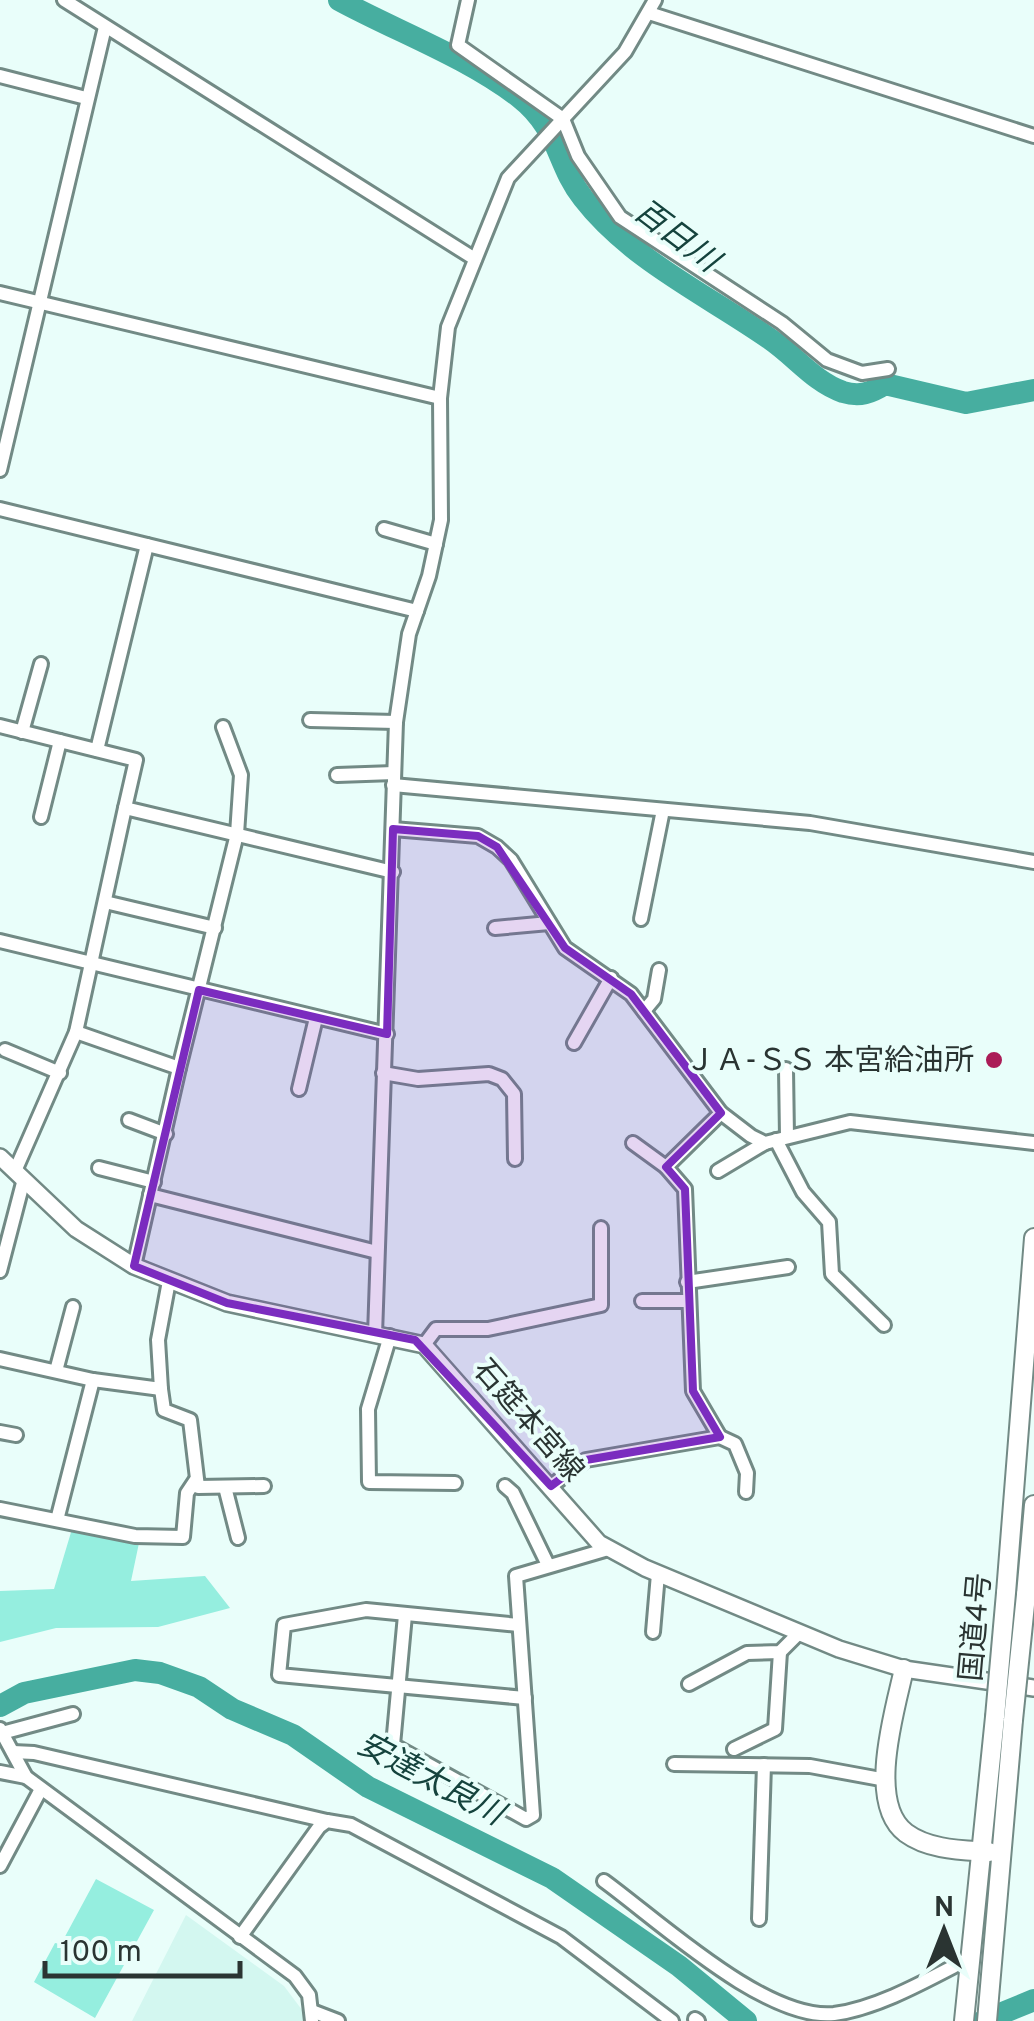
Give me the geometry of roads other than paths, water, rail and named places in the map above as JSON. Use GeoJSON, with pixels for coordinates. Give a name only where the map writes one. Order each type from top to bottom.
{"type":"FeatureCollection","features":[{"type":"Feature","properties":{"kind":"highway","name":"国道4号"},"geometry":{"type":"LineString","coordinates":[[1004,1719],[1006,1593],[1034,1238]]}},
{"type":"Feature","properties":{"kind":"highway","name":"国道4号"},"geometry":{"type":"LineString","coordinates":[[987,2021],[991,1852],[1004,1719],[1026,1595],[1034,1505]]}},
{"type":"Feature","properties":{"kind":"highway"},"geometry":{"type":"LineString","coordinates":[[904,1668],[886,1780],[890,1813],[906,1833],[936,1846],[991,1852]]}},
{"type":"Feature","properties":{"kind":"highway","name":"国道4号"},"geometry":{"type":"LineString","coordinates":[[964,2021],[969,1963],[991,1852]]}},
{"type":"Feature","properties":{"kind":"main road"},"geometry":{"type":"LineString","coordinates":[[0,1158],[76,1228],[134,1266],[227,1302],[424,1344]]}},
{"type":"Feature","properties":{"kind":"main road","name":"石筵本宮線"},"geometry":{"type":"LineString","coordinates":[[424,1344],[608,1549],[797,1635],[904,1668],[1034,1688]]}},
{"type":"Feature","properties":{"kind":"street"},"geometry":{"type":"LineString","coordinates":[[64,0],[475,259]]}},
{"type":"Feature","properties":{"kind":"street"},"geometry":{"type":"LineString","coordinates":[[468,0],[458,45],[561,121],[578,156],[620,217],[782,323],[827,360],[862,373],[888,369]]}},
{"type":"Feature","properties":{"kind":"street"},"geometry":{"type":"LineString","coordinates":[[455,1482],[368,1482],[368,1409],[383,1336],[377,1252],[396,722],[403,663],[436,544],[444,493],[440,398],[448,327],[497,195],[538,141],[625,52],[652,7],[1034,136]]}},
{"type":"Feature","properties":{"kind":"street"},"geometry":{"type":"LineString","coordinates":[[0,470],[104,27]]}},
{"type":"Feature","properties":{"kind":"street"},"geometry":{"type":"LineString","coordinates":[[0,76],[86,98]]}},
{"type":"Feature","properties":{"kind":"street"},"geometry":{"type":"LineString","coordinates":[[0,293],[440,398]]}},
{"type":"Feature","properties":{"kind":"street"},"geometry":{"type":"LineString","coordinates":[[0,508],[417,610]]}},
{"type":"Feature","properties":{"kind":"street"},"geometry":{"type":"LineString","coordinates":[[384,529],[436,544]]}},
{"type":"Feature","properties":{"kind":"street"},"geometry":{"type":"LineString","coordinates":[[97,750],[147,545]]}},
{"type":"Feature","properties":{"kind":"street"},"geometry":{"type":"LineString","coordinates":[[22,732],[40,664]]}},
{"type":"Feature","properties":{"kind":"street"},"geometry":{"type":"LineString","coordinates":[[310,720],[396,722]]}},
{"type":"Feature","properties":{"kind":"street"},"geometry":{"type":"LineString","coordinates":[[0,726],[136,760],[76,1032],[20,1175],[7,1217],[0,1270]]}},
{"type":"Feature","properties":{"kind":"street"},"geometry":{"type":"LineString","coordinates":[[134,1266],[178,1068],[237,834],[241,775],[223,727]]}},
{"type":"Feature","properties":{"kind":"street"},"geometry":{"type":"LineString","coordinates":[[41,816],[60,741]]}},
{"type":"Feature","properties":{"kind":"street"},"geometry":{"type":"LineString","coordinates":[[337,775],[810,823],[1034,862]]}},
{"type":"Feature","properties":{"kind":"street"},"geometry":{"type":"LineString","coordinates":[[125,808],[393,872]]}},
{"type":"Feature","properties":{"kind":"street"},"geometry":{"type":"LineString","coordinates":[[641,919],[664,810]]}},
{"type":"Feature","properties":{"kind":"street"},"geometry":{"type":"LineString","coordinates":[[393,829],[478,836],[497,847],[511,860],[565,948],[611,978],[644,1011],[720,1113],[776,1140]]}},
{"type":"Feature","properties":{"kind":"street"},"geometry":{"type":"LineString","coordinates":[[104,902],[216,928]]}},
{"type":"Feature","properties":{"kind":"street"},"geometry":{"type":"LineString","coordinates":[[495,928],[548,923]]}},
{"type":"Feature","properties":{"kind":"street"},"geometry":{"type":"LineString","coordinates":[[0,942],[387,1034]]}},
{"type":"Feature","properties":{"kind":"street"},"geometry":{"type":"LineString","coordinates":[[644,1011],[654,1000],[659,970]]}},
{"type":"Feature","properties":{"kind":"street"},"geometry":{"type":"LineString","coordinates":[[574,1043],[611,978]]}},
{"type":"Feature","properties":{"kind":"street"},"geometry":{"type":"LineString","coordinates":[[299,1088],[316,1018]]}},
{"type":"Feature","properties":{"kind":"street"},"geometry":{"type":"LineString","coordinates":[[76,1032],[178,1068]]}},
{"type":"Feature","properties":{"kind":"street"},"geometry":{"type":"LineString","coordinates":[[4,1050],[60,1073]]}},
{"type":"Feature","properties":{"kind":"street"},"geometry":{"type":"LineString","coordinates":[[786,1069],[776,1140],[803,1192],[829,1222],[832,1274],[884,1326]]}},
{"type":"Feature","properties":{"kind":"street"},"geometry":{"type":"LineString","coordinates":[[383,1073],[418,1079],[479,1074],[502,1079],[514,1094],[515,1160]]}},
{"type":"Feature","properties":{"kind":"street"},"geometry":{"type":"LineString","coordinates":[[666,1167],[720,1113]]}},
{"type":"Feature","properties":{"kind":"street"},"geometry":{"type":"LineString","coordinates":[[129,1120],[166,1134]]}},
{"type":"Feature","properties":{"kind":"street"},"geometry":{"type":"LineString","coordinates":[[718,1172],[776,1140],[850,1122],[1034,1144]]}},
{"type":"Feature","properties":{"kind":"street"},"geometry":{"type":"LineString","coordinates":[[633,1143],[666,1167],[684,1189],[694,1390],[720,1437]]}},
{"type":"Feature","properties":{"kind":"street"},"geometry":{"type":"LineString","coordinates":[[100,1168],[152,1188],[377,1252]]}},
{"type":"Feature","properties":{"kind":"street"},"geometry":{"type":"LineString","coordinates":[[424,1344],[436,1329],[488,1328],[601,1305],[600,1228]]}},
{"type":"Feature","properties":{"kind":"street"},"geometry":{"type":"LineString","coordinates":[[687,1282],[788,1267]]}},
{"type":"Feature","properties":{"kind":"street"},"geometry":{"type":"LineString","coordinates":[[169,1280],[158,1340],[161,1389],[164,1410],[190,1420],[198,1487],[264,1486]]}},
{"type":"Feature","properties":{"kind":"street"},"geometry":{"type":"LineString","coordinates":[[642,1301],[687,1302]]}},
{"type":"Feature","properties":{"kind":"street"},"geometry":{"type":"LineString","coordinates":[[56,1371],[73,1307]]}},
{"type":"Feature","properties":{"kind":"street"},"geometry":{"type":"LineString","coordinates":[[0,1359],[92,1380],[161,1389]]}},
{"type":"Feature","properties":{"kind":"street"},"geometry":{"type":"LineString","coordinates":[[57,1520],[92,1380]]}},
{"type":"Feature","properties":{"kind":"street"},"geometry":{"type":"LineString","coordinates":[[0,1432],[16,1435]]}},
{"type":"Feature","properties":{"kind":"street"},"geometry":{"type":"LineString","coordinates":[[552,1486],[586,1460],[720,1437],[735,1444],[747,1473],[746,1492]]}},
{"type":"Feature","properties":{"kind":"street"},"geometry":{"type":"LineString","coordinates":[[0,1509],[135,1536],[183,1537],[187,1493],[195,1480]]}},
{"type":"Feature","properties":{"kind":"street"},"geometry":{"type":"LineString","coordinates":[[504,1486],[513,1493],[548,1565]]}},
{"type":"Feature","properties":{"kind":"street"},"geometry":{"type":"LineString","coordinates":[[225,1487],[238,1538]]}},
{"type":"Feature","properties":{"kind":"street"},"geometry":{"type":"LineString","coordinates":[[404,1615],[393,1745],[526,1819],[533,1815],[516,1576],[608,1549]]}},
{"type":"Feature","properties":{"kind":"street"},"geometry":{"type":"LineString","coordinates":[[653,1632],[658,1574]]}},
{"type":"Feature","properties":{"kind":"street"},"geometry":{"type":"LineString","coordinates":[[520,1624],[366,1610],[284,1625],[278,1675],[525,1698]]}},
{"type":"Feature","properties":{"kind":"street"},"geometry":{"type":"LineString","coordinates":[[734,1749],[775,1728],[780,1652],[797,1635]]}},
{"type":"Feature","properties":{"kind":"street"},"geometry":{"type":"LineString","coordinates":[[689,1684],[748,1654],[780,1652]]}},
{"type":"Feature","properties":{"kind":"street"},"geometry":{"type":"LineString","coordinates":[[73,1714],[1,1731],[26,1776],[295,1976],[310,1995],[312,2016],[338,2021]]}},
{"type":"Feature","properties":{"kind":"street"},"geometry":{"type":"LineString","coordinates":[[13,1752],[34,1753],[363,1828],[560,1936],[672,2021]]}},
{"type":"Feature","properties":{"kind":"street"},"geometry":{"type":"LineString","coordinates":[[674,1764],[810,1766],[886,1780]]}},
{"type":"Feature","properties":{"kind":"street"},"geometry":{"type":"LineString","coordinates":[[760,1919],[764,1764]]}},
{"type":"Feature","properties":{"kind":"street"},"geometry":{"type":"LineString","coordinates":[[0,1772],[26,1776]]}},
{"type":"Feature","properties":{"kind":"street"},"geometry":{"type":"LineString","coordinates":[[0,1866],[40,1789]]}},
{"type":"Feature","properties":{"kind":"street"},"geometry":{"type":"LineString","coordinates":[[240,1937],[326,1821]]}},
{"type":"Feature","properties":{"kind":"street"},"geometry":{"type":"LineString","coordinates":[[604,1880],[762,1998],[802,2013],[822,2015],[857,2009],[969,1963]]}},
{"type":"Feature","properties":{"kind":"waterway","name":"百日川"},"geometry":{"type":"LineString","coordinates":[[339,0],[454,57],[519,97],[543,122],[574,185],[602,220],[647,258],[770,339],[833,388],[860,394],[885,384],[966,403],[1034,390]]}},
{"type":"Feature","properties":{"kind":"waterway","name":"安達太良川"},"geometry":{"type":"LineString","coordinates":[[0,1706],[24,1693],[135,1670],[160,1673],[199,1687],[232,1709],[293,1735],[368,1787],[552,1878],[679,1966],[746,2021]]}},
{"type":"Feature","properties":{"kind":"waterway","name":"安達太良川"},"geometry":{"type":"LineString","coordinates":[[983,2021],[1034,2000]]}},
{"type":"Feature","properties":{"kind":"place","name":"ＪＡ-ＳＳ 本宮給油所"},"geometry":{"type":"Point","coordinates":[994,1060]}}]}
